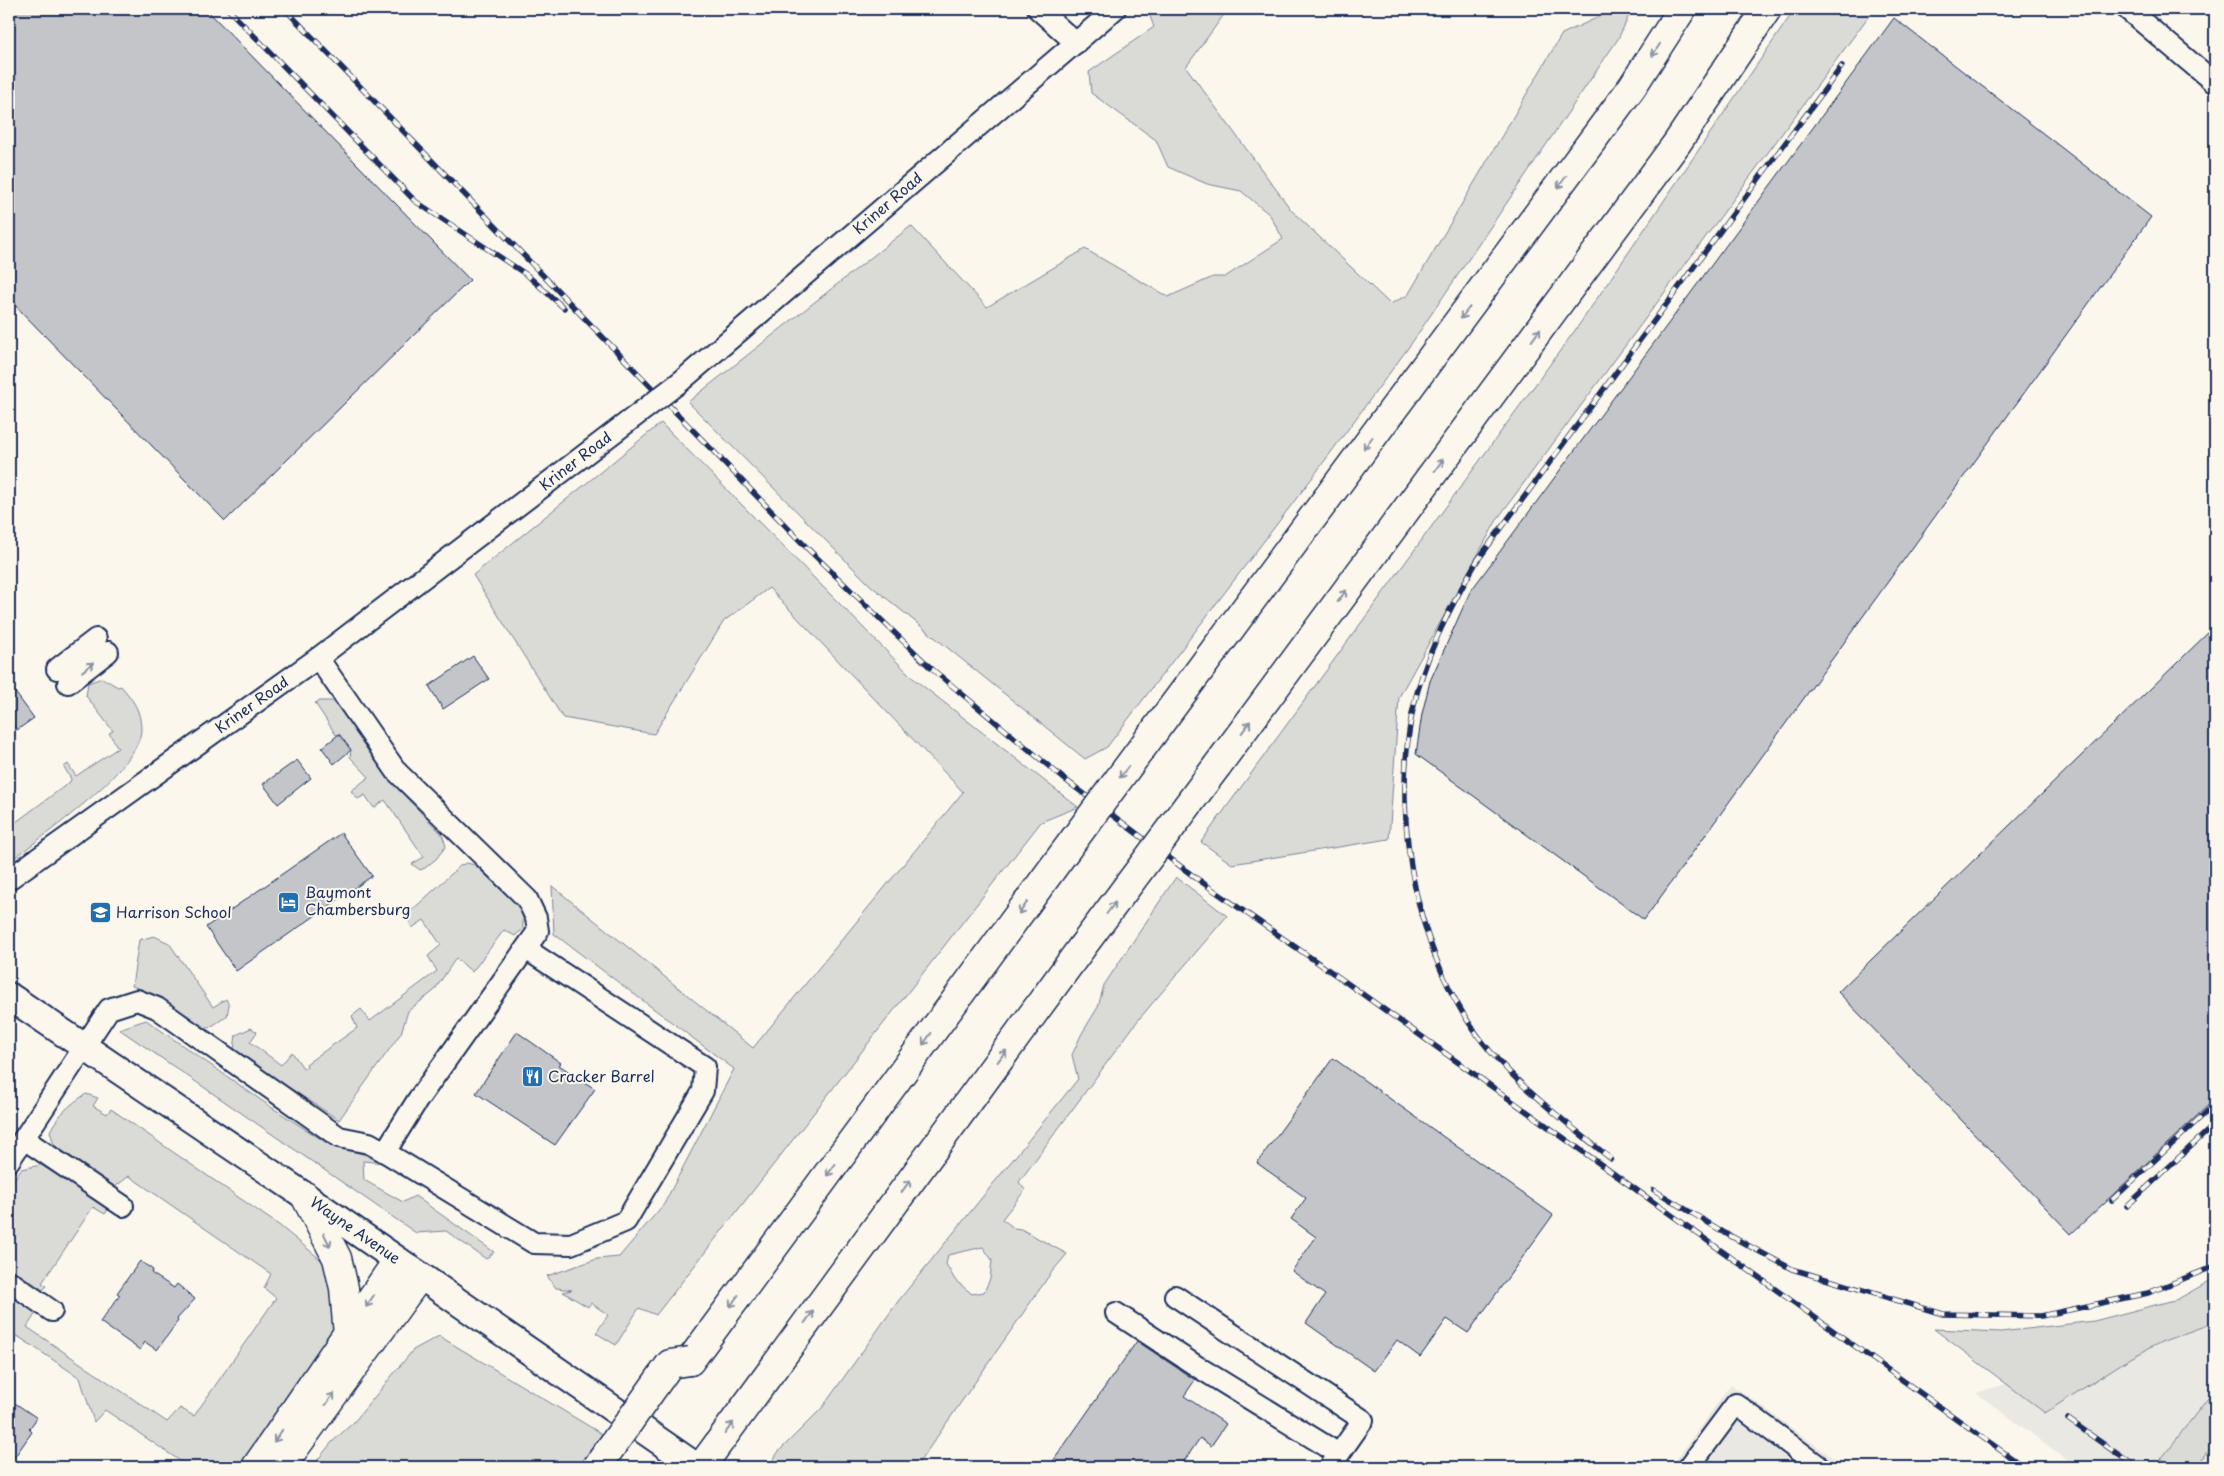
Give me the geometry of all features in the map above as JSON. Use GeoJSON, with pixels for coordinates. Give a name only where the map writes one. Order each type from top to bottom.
{"type":"FeatureCollection","features":[{"type":"Feature","properties":{"kind":"highway"},"geometry":{"type":"LineString","coordinates":[[614,1467],[1052,869],[1632,87],[1682,9]]}},
{"type":"Feature","properties":{"kind":"highway"},"geometry":{"type":"LineString","coordinates":[[699,1467],[1677,143],[1767,9]]}},
{"type":"Feature","properties":{"kind":"highway"},"geometry":{"type":"LineString","coordinates":[[305,1196],[337,1258],[344,1288],[348,1335]]}},
{"type":"Feature","properties":{"kind":"highway"},"geometry":{"type":"LineString","coordinates":[[256,1467],[397,1261]]}},
{"type":"Feature","properties":{"kind":"highway"},"geometry":{"type":"LineString","coordinates":[[281,1467],[419,1277]]}},
{"type":"Feature","properties":{"kind":"highway"},"geometry":{"type":"LineString","coordinates":[[597,1467],[670,1364],[690,1361]]}},
{"type":"Feature","properties":{"kind":"main road","name":"Wayne Avenue"},"geometry":{"type":"LineString","coordinates":[[9,996],[84,1049],[305,1196],[419,1277],[699,1467]]}},
{"type":"Feature","properties":{"kind":"street"},"geometry":{"type":"LineString","coordinates":[[1038,9],[1076,43]]}},
{"type":"Feature","properties":{"kind":"street","name":"Kriner Road"},"geometry":{"type":"LineString","coordinates":[[9,880],[318,658],[680,382],[1115,9]]}},
{"type":"Feature","properties":{"kind":"street"},"geometry":{"type":"LineString","coordinates":[[2127,9],[2215,83]]}},
{"type":"Feature","properties":{"kind":"street"},"geometry":{"type":"LineString","coordinates":[[63,676],[102,646]]}},
{"type":"Feature","properties":{"kind":"street"},"geometry":{"type":"LineString","coordinates":[[318,658],[397,772],[527,899],[536,918],[538,931],[417,1101],[385,1152]]}},
{"type":"Feature","properties":{"kind":"street"},"geometry":{"type":"LineString","coordinates":[[9,1161],[109,1009],[137,1000],[157,1008],[339,1137],[368,1143],[385,1152],[534,1244],[571,1244],[626,1221],[703,1092],[706,1067],[526,949]]}},
{"type":"Feature","properties":{"kind":"street"},"geometry":{"type":"LineString","coordinates":[[24,1139],[123,1206]]}},
{"type":"Feature","properties":{"kind":"street"},"geometry":{"type":"LineString","coordinates":[[9,1281],[52,1311]]}},
{"type":"Feature","properties":{"kind":"street"},"geometry":{"type":"LineString","coordinates":[[1116,1313],[1335,1461],[1363,1420],[1175,1296]]}},
{"type":"Feature","properties":{"kind":"street"},"geometry":{"type":"LineString","coordinates":[[1689,1467],[1736,1404],[1820,1467]]}},
{"type":"Feature","properties":{"kind":"shaded area"},"geometry":{"type":"Polygon","coordinates":[[[1151,9],[1228,9],[1186,67],[1292,211],[1390,304],[1408,295],[1562,34],[1616,9],[1632,9],[1618,39],[1411,344],[1312,478],[1107,747],[1085,759],[870,585],[688,402],[911,226],[987,307],[1085,249],[1168,297],[1213,277],[1225,277],[1283,239],[1270,215],[1241,191],[1207,184],[1168,167],[1156,140],[1091,93],[1089,72],[1154,27],[1148,11],[1151,9]]]}},
{"type":"Feature","properties":{"kind":"shaded area"},"geometry":{"type":"Polygon","coordinates":[[[1795,9],[1874,9],[1498,518],[1399,697],[1389,839],[1232,864],[1201,842],[1581,322],[1795,9]]]}},
{"type":"Feature","properties":{"kind":"shaded area"},"geometry":{"type":"Polygon","coordinates":[[[661,423],[914,679],[1078,807],[1041,822],[656,1315],[639,1308],[616,1345],[596,1333],[608,1315],[591,1303],[588,1307],[563,1292],[572,1290],[556,1288],[547,1276],[597,1259],[619,1257],[664,1204],[734,1069],[554,934],[552,886],[753,1048],[963,792],[769,588],[724,621],[654,734],[563,718],[473,575],[661,423]]]}},
{"type":"Feature","properties":{"kind":"shaded area"},"geometry":{"type":"Polygon","coordinates":[[[102,678],[118,687],[121,686],[136,706],[140,717],[141,730],[136,746],[124,764],[107,783],[64,820],[9,862],[9,821],[16,822],[70,782],[71,779],[64,767],[68,764],[76,776],[118,748],[109,733],[113,731],[86,696],[88,683],[102,678]]]}},
{"type":"Feature","properties":{"kind":"shaded area"},"geometry":{"type":"Polygon","coordinates":[[[332,701],[341,709],[396,787],[442,834],[446,846],[436,859],[425,868],[420,870],[412,864],[424,857],[385,800],[374,808],[365,795],[358,799],[351,791],[369,777],[350,757],[351,750],[339,734],[336,735],[315,703],[332,701]]]}},
{"type":"Feature","properties":{"kind":"shaded area"},"geometry":{"type":"Polygon","coordinates":[[[467,863],[475,865],[523,910],[523,929],[515,936],[504,930],[472,972],[456,958],[434,991],[408,1011],[401,1033],[339,1120],[241,1056],[234,1049],[236,1035],[251,1028],[257,1032],[250,1042],[281,1065],[292,1052],[303,1068],[307,1067],[306,1064],[357,1028],[352,1016],[361,1009],[370,1021],[437,971],[428,956],[441,945],[424,920],[412,928],[408,919],[410,912],[461,865],[467,863]]]}},
{"type":"Feature","properties":{"kind":"shaded area"},"geometry":{"type":"Polygon","coordinates":[[[1176,877],[1227,916],[1139,1019],[1019,1182],[1025,1190],[1002,1219],[1014,1228],[1021,1229],[1067,1254],[1051,1273],[916,1467],[768,1467],[779,1451],[822,1408],[899,1300],[1078,1079],[1072,1055],[1081,1035],[1098,1007],[1104,985],[1176,877]],[[983,1247],[948,1255],[946,1264],[955,1280],[972,1294],[984,1292],[990,1279],[992,1260],[983,1247]]]}},
{"type":"Feature","properties":{"kind":"shaded area"},"geometry":{"type":"Polygon","coordinates":[[[154,936],[169,943],[213,1007],[226,999],[229,1005],[227,1016],[212,1026],[203,1028],[141,989],[132,986],[139,940],[154,936]]]}},
{"type":"Feature","properties":{"kind":"shaded area"},"geometry":{"type":"Polygon","coordinates":[[[146,1020],[271,1107],[330,1145],[384,1158],[385,1163],[363,1161],[364,1180],[403,1202],[415,1196],[494,1252],[486,1259],[446,1231],[416,1233],[119,1029],[146,1020]]]}},
{"type":"Feature","properties":{"kind":"shaded area"},"geometry":{"type":"Polygon","coordinates":[[[86,1094],[98,1098],[93,1106],[107,1114],[111,1109],[280,1226],[320,1259],[334,1276],[337,1336],[244,1467],[185,1467],[186,1465],[105,1410],[94,1422],[80,1378],[19,1337],[9,1334],[9,1295],[36,1313],[27,1327],[167,1422],[180,1408],[194,1416],[276,1298],[264,1288],[271,1274],[129,1176],[115,1187],[54,1145],[50,1131],[53,1125],[65,1110],[86,1094]]]}},
{"type":"Feature","properties":{"kind":"shaded area"},"geometry":{"type":"Polygon","coordinates":[[[41,1165],[109,1208],[105,1214],[93,1207],[42,1283],[47,1286],[43,1290],[9,1267],[9,1187],[21,1169],[41,1165]]]}},
{"type":"Feature","properties":{"kind":"shaded area"},"geometry":{"type":"Polygon","coordinates":[[[2215,1278],[2215,1322],[2161,1342],[2127,1360],[2045,1413],[1934,1329],[2001,1332],[2094,1321],[2178,1299],[2215,1278]]]}},
{"type":"Feature","properties":{"kind":"shaded area"},"geometry":{"type":"Polygon","coordinates":[[[2215,1319],[2215,1467],[2077,1467],[1976,1393],[2215,1319]]]}},
{"type":"Feature","properties":{"kind":"shaded area"},"geometry":{"type":"Polygon","coordinates":[[[439,1336],[602,1434],[578,1467],[312,1467],[332,1442],[354,1422],[413,1350],[439,1336]]]}},
{"type":"Feature","properties":{"kind":"shaded area"},"geometry":{"type":"Polygon","coordinates":[[[1731,1384],[1846,1467],[1671,1467],[1731,1384]]]}},
{"type":"Feature","properties":{"kind":"shaded area"},"geometry":{"type":"Polygon","coordinates":[[[2215,1389],[2215,1442],[2197,1467],[2178,1467],[2161,1459],[2215,1389]]]}},
{"type":"Feature","properties":{"kind":"building"},"geometry":{"type":"Polygon","coordinates":[[[9,9],[206,9],[470,280],[225,521],[9,299],[9,9]]]}},
{"type":"Feature","properties":{"kind":"building"},"geometry":{"type":"Polygon","coordinates":[[[1894,18],[2151,217],[1644,920],[1416,754],[1422,714],[1430,681],[1470,592],[1894,18]]]}},
{"type":"Feature","properties":{"kind":"building"},"geometry":{"type":"Polygon","coordinates":[[[2215,626],[2215,1099],[2071,1234],[1838,992],[2215,626]]]}},
{"type":"Feature","properties":{"kind":"building"},"geometry":{"type":"Polygon","coordinates":[[[473,656],[489,679],[443,709],[429,686],[473,656]]]}},
{"type":"Feature","properties":{"kind":"building"},"geometry":{"type":"Polygon","coordinates":[[[9,684],[34,718],[17,730],[9,720],[9,684]]]}},
{"type":"Feature","properties":{"kind":"building"},"geometry":{"type":"Polygon","coordinates":[[[339,734],[351,750],[334,764],[322,748],[339,734]]]}},
{"type":"Feature","properties":{"kind":"building"},"geometry":{"type":"Polygon","coordinates":[[[297,760],[311,778],[278,804],[263,784],[297,760]]]}},
{"type":"Feature","properties":{"kind":"building","name":"Baymont Chambersburg"},"geometry":{"type":"Polygon","coordinates":[[[341,833],[372,876],[236,971],[206,927],[341,833]]]}},
{"type":"Feature","properties":{"kind":"building","name":"Cracker Barrel"},"geometry":{"type":"Polygon","coordinates":[[[517,1032],[561,1063],[559,1065],[595,1089],[555,1145],[476,1093],[517,1032]]]}},
{"type":"Feature","properties":{"kind":"building"},"geometry":{"type":"Polygon","coordinates":[[[1333,1058],[1553,1215],[1468,1333],[1447,1319],[1420,1357],[1397,1340],[1374,1371],[1306,1323],[1325,1295],[1292,1271],[1316,1237],[1291,1219],[1306,1198],[1257,1163],[1333,1058]]]}},
{"type":"Feature","properties":{"kind":"building"},"geometry":{"type":"Polygon","coordinates":[[[140,1261],[153,1270],[151,1273],[174,1288],[177,1284],[195,1299],[177,1319],[178,1321],[157,1350],[145,1342],[140,1350],[100,1322],[120,1295],[117,1293],[140,1261]]]}},
{"type":"Feature","properties":{"kind":"building"},"geometry":{"type":"Polygon","coordinates":[[[1137,1341],[1195,1380],[1184,1396],[1226,1424],[1211,1446],[1200,1438],[1180,1467],[1049,1467],[1137,1341]]]}},
{"type":"Feature","properties":{"kind":"building"},"geometry":{"type":"Polygon","coordinates":[[[9,1399],[37,1418],[29,1429],[32,1432],[9,1465],[9,1399]]]}},
{"type":"Feature","properties":{"kind":"railway"},"geometry":{"type":"LineString","coordinates":[[228,9],[415,201],[527,275],[564,308]]}},
{"type":"Feature","properties":{"kind":"railway"},"geometry":{"type":"LineString","coordinates":[[285,9],[810,551],[932,669],[1063,778],[1196,878],[1340,978],[2024,1467]]}},
{"type":"Feature","properties":{"kind":"railway"},"geometry":{"type":"LineString","coordinates":[[1611,1159],[1548,1108],[1490,1051],[1465,1016],[1444,977],[1428,935],[1416,891],[1408,846],[1405,801],[1406,756],[1412,714],[1423,674],[1438,635],[1477,561],[1842,66]]}},
{"type":"Feature","properties":{"kind":"railway"},"geometry":{"type":"LineString","coordinates":[[2112,1200],[2215,1104]]}},
{"type":"Feature","properties":{"kind":"railway"},"geometry":{"type":"LineString","coordinates":[[2127,1206],[2215,1124]]}},
{"type":"Feature","properties":{"kind":"railway"},"geometry":{"type":"LineString","coordinates":[[1654,1190],[1725,1233],[1792,1269],[1943,1314],[2041,1316],[2148,1293],[2215,1266]]}},
{"type":"Feature","properties":{"kind":"railway"},"geometry":{"type":"LineString","coordinates":[[2068,1419],[2136,1467]]}},
{"type":"Feature","properties":{"kind":"place","name":"Baymont Chambersburg"},"geometry":{"type":"Point","coordinates":[289,902]}},
{"type":"Feature","properties":{"kind":"place","name":"Harrison School"},"geometry":{"type":"Point","coordinates":[100,913]}},
{"type":"Feature","properties":{"kind":"place","name":"Cracker Barrel"},"geometry":{"type":"Point","coordinates":[532,1077]}}]}
